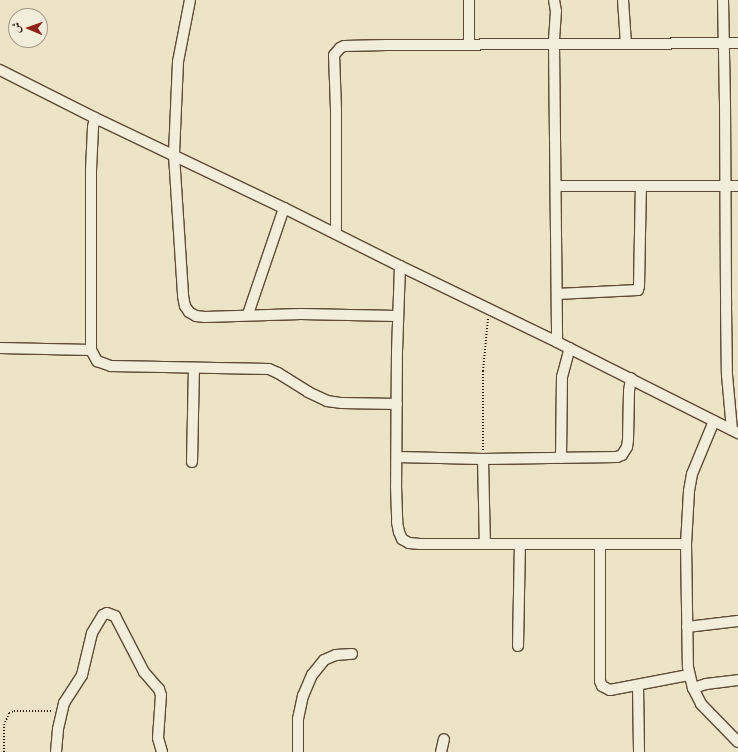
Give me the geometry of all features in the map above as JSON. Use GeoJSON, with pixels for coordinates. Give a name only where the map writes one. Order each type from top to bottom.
{"type":"FeatureCollection","features":[{"type":"Feature","properties":{"kind":"street"},"geometry":{"type":"LineString","coordinates":[[190,0],[178,62],[174,155],[183,296],[185,306],[189,312],[196,316],[248,314],[398,316]]}},
{"type":"Feature","properties":{"kind":"street"},"geometry":{"type":"LineString","coordinates":[[469,0],[469,44]]}},
{"type":"Feature","properties":{"kind":"street"},"geometry":{"type":"LineString","coordinates":[[554,0],[556,25],[554,43],[557,342]]}},
{"type":"Feature","properties":{"kind":"street"},"geometry":{"type":"LineString","coordinates":[[623,0],[626,44]]}},
{"type":"Feature","properties":{"kind":"street"},"geometry":{"type":"LineString","coordinates":[[723,0],[725,43],[724,186],[728,375],[735,431]]}},
{"type":"Feature","properties":{"kind":"street"},"geometry":{"type":"LineString","coordinates":[[336,234],[335,52],[344,46],[554,43],[738,43]]}},
{"type":"Feature","properties":{"kind":"street"},"geometry":{"type":"LineString","coordinates":[[0,70],[95,118],[284,208],[570,348],[735,431]]}},
{"type":"Feature","properties":{"kind":"street"},"geometry":{"type":"LineString","coordinates":[[95,118],[93,127],[91,170],[91,350],[97,361],[111,366],[269,369],[278,372],[308,392],[327,401],[342,403],[397,404]]}},
{"type":"Feature","properties":{"kind":"street"},"geometry":{"type":"LineString","coordinates":[[556,186],[738,186]]}},
{"type":"Feature","properties":{"kind":"street"},"geometry":{"type":"LineString","coordinates":[[557,294],[638,290],[640,282],[641,186]]}},
{"type":"Feature","properties":{"kind":"street"},"geometry":{"type":"LineString","coordinates":[[248,314],[284,208]]}},
{"type":"Feature","properties":{"kind":"street"},"geometry":{"type":"LineString","coordinates":[[400,266],[398,316],[397,522],[402,539],[409,543],[420,544],[686,544]]}},
{"type":"Feature","properties":{"kind":"street"},"geometry":{"type":"LineString","coordinates":[[0,348],[91,350]]}},
{"type":"Feature","properties":{"kind":"street"},"geometry":{"type":"LineString","coordinates":[[561,458],[562,377],[570,348]]}},
{"type":"Feature","properties":{"kind":"street"},"geometry":{"type":"LineString","coordinates":[[192,462],[194,368]]}},
{"type":"Feature","properties":{"kind":"street"},"geometry":{"type":"LineString","coordinates":[[397,457],[483,459],[617,457],[624,453],[628,440],[628,391],[631,378]]}},
{"type":"Feature","properties":{"kind":"street"},"geometry":{"type":"LineString","coordinates":[[714,421],[690,482],[686,544],[687,627],[690,675],[693,688],[701,704],[738,742]]}},
{"type":"Feature","properties":{"kind":"street"},"geometry":{"type":"LineString","coordinates":[[483,459],[485,544]]}},
{"type":"Feature","properties":{"kind":"street"},"geometry":{"type":"LineString","coordinates":[[518,646],[520,544]]}},
{"type":"Feature","properties":{"kind":"street"},"geometry":{"type":"LineString","coordinates":[[600,544],[600,681],[606,689],[610,690],[638,686],[690,675]]}},
{"type":"Feature","properties":{"kind":"street"},"geometry":{"type":"LineString","coordinates":[[56,752],[58,729],[62,711],[68,696],[82,675],[92,633],[103,615],[111,614],[115,616],[144,672],[159,689],[161,695],[158,738],[162,752]]}},
{"type":"Feature","properties":{"kind":"street"},"geometry":{"type":"LineString","coordinates":[[687,627],[738,621]]}},
{"type":"Feature","properties":{"kind":"street"},"geometry":{"type":"LineString","coordinates":[[298,752],[298,719],[303,696],[312,675],[324,660],[336,655],[352,654]]}},
{"type":"Feature","properties":{"kind":"street"},"geometry":{"type":"LineString","coordinates":[[693,688],[706,684],[738,680]]}},
{"type":"Feature","properties":{"kind":"street"},"geometry":{"type":"LineString","coordinates":[[638,686],[639,752]]}},
{"type":"Feature","properties":{"kind":"street"},"geometry":{"type":"LineString","coordinates":[[441,752],[444,739]]}},
{"type":"Feature","properties":{"kind":"path"},"geometry":{"type":"LineString","coordinates":[[483,459],[483,371],[489,309]]}},
{"type":"Feature","properties":{"kind":"path"},"geometry":{"type":"LineString","coordinates":[[4,752],[4,724],[9,713],[14,710],[62,711]]}}]}
